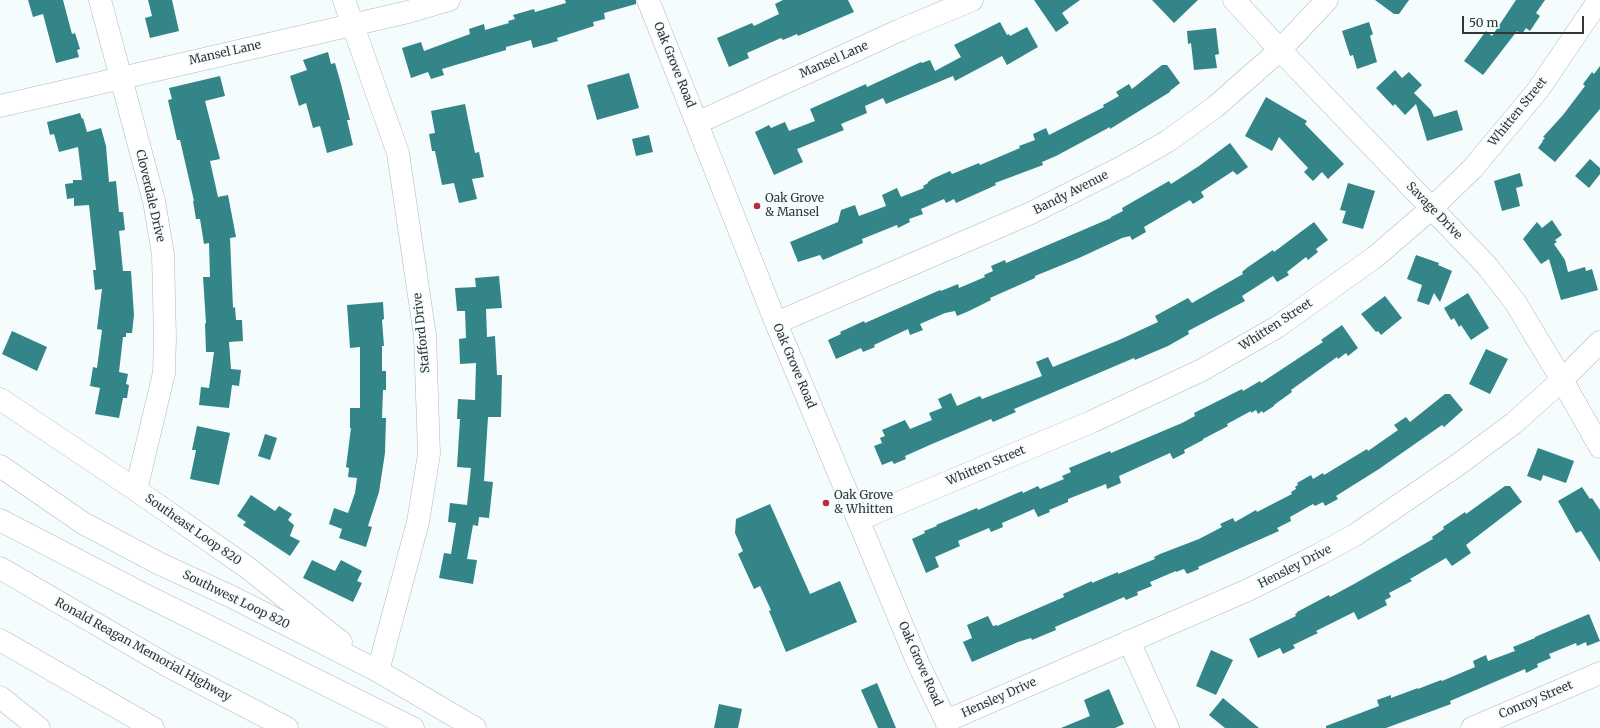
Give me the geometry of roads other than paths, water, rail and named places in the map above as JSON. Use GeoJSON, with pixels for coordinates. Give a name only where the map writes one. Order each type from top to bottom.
{"type":"FeatureCollection","features":[{"type":"Feature","properties":{"kind":"main road","name":"Cloverdale Drive"},"geometry":{"type":"LineString","coordinates":[[100,0],[154,201],[163,254],[165,338],[164,373],[136,490]]}},
{"type":"Feature","properties":{"kind":"main road","name":"Stafford Drive"},"geometry":{"type":"LineString","coordinates":[[344,0],[398,152],[425,336],[429,454],[418,522],[378,671]]}},
{"type":"Feature","properties":{"kind":"main road","name":"Mansel Lane"},"geometry":{"type":"LineString","coordinates":[[0,106],[408,12],[449,0]]}},
{"type":"Feature","properties":{"kind":"main road","name":"Oak Grove Road"},"geometry":{"type":"LineString","coordinates":[[648,0],[776,323],[918,663],[947,724]]}},
{"type":"Feature","properties":{"kind":"main road","name":"Mansel Lane"},"geometry":{"type":"LineString","coordinates":[[697,123],[885,37],[972,0]]}},
{"type":"Feature","properties":{"kind":"main road","name":"Savage Drive"},"geometry":{"type":"LineString","coordinates":[[1234,0],[1487,266],[1515,302],[1600,447]]}},
{"type":"Feature","properties":{"kind":"main road","name":"Bandy Avenue"},"geometry":{"type":"LineString","coordinates":[[776,323],[1031,213],[1124,166],[1168,140],[1215,107],[1280,50],[1327,0]]}},
{"type":"Feature","properties":{"kind":"main road","name":"Whitten Street"},"geometry":{"type":"LineString","coordinates":[[858,520],[1091,422],[1202,370],[1277,327],[1375,257],[1432,208],[1472,168],[1538,90],[1599,0]]}},
{"type":"Feature","properties":{"kind":"main road","name":"Hensley Drive"},"geometry":{"type":"LineString","coordinates":[[947,724],[1129,641],[1248,590],[1354,535],[1460,464],[1514,423],[1562,380],[1600,342]]}},
{"type":"Feature","properties":{"kind":"main road","name":"Southeast Loop 820"},"geometry":{"type":"LineString","coordinates":[[0,399],[136,490],[248,568],[378,671]]}},
{"type":"Feature","properties":{"kind":"main road","name":"Southwest Loop 820"},"geometry":{"type":"LineString","coordinates":[[0,466],[83,524],[158,563],[230,596],[378,671],[475,728]]}},
{"type":"Feature","properties":{"kind":"main road"},"geometry":{"type":"LineString","coordinates":[[0,520],[139,592],[413,728]]}},
{"type":"Feature","properties":{"kind":"main road","name":"Ronald Reagan Memorial Highway"},"geometry":{"type":"LineString","coordinates":[[0,568],[170,667],[288,728]]}},
{"type":"Feature","properties":{"kind":"main road"},"geometry":{"type":"LineString","coordinates":[[0,640],[153,728]]}},
{"type":"Feature","properties":{"kind":"main road"},"geometry":{"type":"LineString","coordinates":[[1129,641],[1168,728]]}},
{"type":"Feature","properties":{"kind":"main road","name":"Conroy Street"},"geometry":{"type":"LineString","coordinates":[[1472,728],[1600,673]]}},
{"type":"Feature","properties":{"kind":"main road"},"geometry":{"type":"LineString","coordinates":[[0,697],[39,728]]}},
{"type":"Feature","properties":{"kind":"place","name":"Oak Grove & Mansel"},"geometry":{"type":"Point","coordinates":[757,206]}},
{"type":"Feature","properties":{"kind":"place","name":"Oak Grove & Whitten"},"geometry":{"type":"Point","coordinates":[826,503]}}]}
